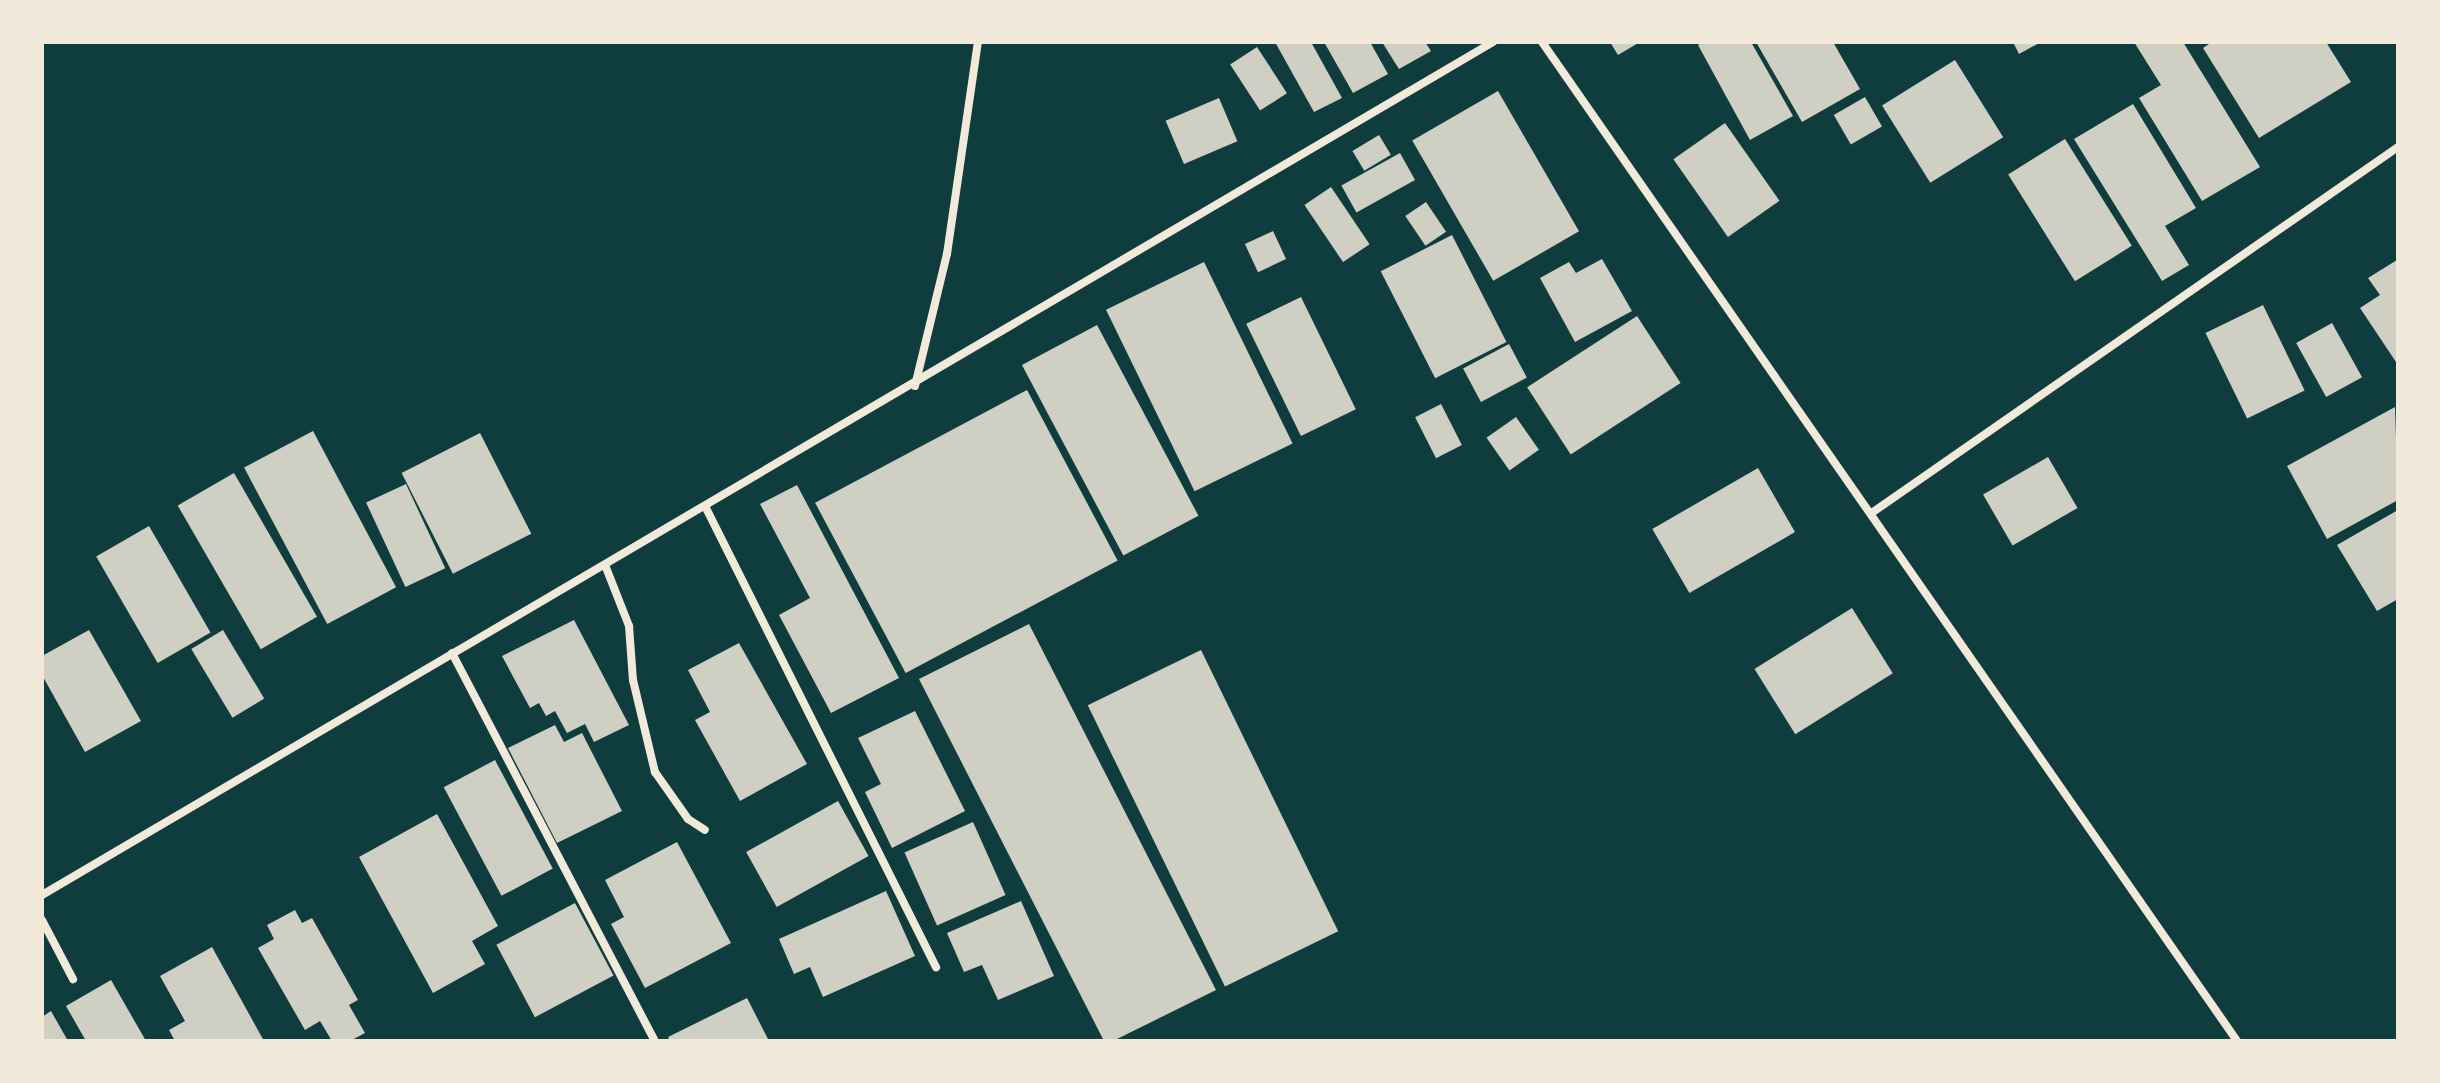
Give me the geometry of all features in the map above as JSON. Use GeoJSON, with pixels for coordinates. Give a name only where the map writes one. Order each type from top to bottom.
{"type":"FeatureCollection","features":[{"type":"Feature","properties":{"kind":"street"},"geometry":{"type":"LineString","coordinates":[[915,386],[947,254],[978,42]]}},
{"type":"Feature","properties":{"kind":"street"},"geometry":{"type":"LineString","coordinates":[[42,895],[452,653],[915,386],[1493,42]]}},
{"type":"Feature","properties":{"kind":"street"},"geometry":{"type":"LineString","coordinates":[[1542,42],[1873,512],[2237,1041]]}},
{"type":"Feature","properties":{"kind":"street"},"geometry":{"type":"LineString","coordinates":[[1873,512],[2398,147]]}},
{"type":"Feature","properties":{"kind":"street"},"geometry":{"type":"LineString","coordinates":[[705,506],[936,967]]}},
{"type":"Feature","properties":{"kind":"street"},"geometry":{"type":"LineString","coordinates":[[605,565],[629,626],[633,680],[655,772],[688,819],[705,830]]}},
{"type":"Feature","properties":{"kind":"street"},"geometry":{"type":"LineString","coordinates":[[452,653],[654,1039]]}},
{"type":"Feature","properties":{"kind":"street"},"geometry":{"type":"LineString","coordinates":[[42,920],[73,979]]}},
{"type":"Feature","properties":{"kind":"building"},"geometry":{"type":"Polygon","coordinates":[[[1275,42],[1311,42],[1342,98],[1314,112],[1275,42]]]}},
{"type":"Feature","properties":{"kind":"building"},"geometry":{"type":"Polygon","coordinates":[[[1324,42],[1370,42],[1388,74],[1353,93],[1324,42]]]}},
{"type":"Feature","properties":{"kind":"building"},"geometry":{"type":"Polygon","coordinates":[[[1382,42],[1425,42],[1431,51],[1399,69],[1382,42]]]}},
{"type":"Feature","properties":{"kind":"building"},"geometry":{"type":"Polygon","coordinates":[[[1610,42],[1640,42],[1618,55],[1610,42]]]}},
{"type":"Feature","properties":{"kind":"building"},"geometry":{"type":"Polygon","coordinates":[[[1704,42],[1751,42],[1793,116],[1750,140],[1698,45],[1704,42]]]}},
{"type":"Feature","properties":{"kind":"building"},"geometry":{"type":"Polygon","coordinates":[[[1756,42],[1833,42],[1860,89],[1802,122],[1756,42]]]}},
{"type":"Feature","properties":{"kind":"building"},"geometry":{"type":"Polygon","coordinates":[[[2013,42],[2041,42],[2019,54],[2013,42]]]}},
{"type":"Feature","properties":{"kind":"building"},"geometry":{"type":"Polygon","coordinates":[[[2134,42],[2183,42],[2260,167],[2202,201],[2139,98],[2161,85],[2134,42]]]}},
{"type":"Feature","properties":{"kind":"building"},"geometry":{"type":"Polygon","coordinates":[[[2212,42],[2326,42],[2351,82],[2259,138],[2203,48],[2212,42]]]}},
{"type":"Feature","properties":{"kind":"building"},"geometry":{"type":"Polygon","coordinates":[[[1257,47],[1287,93],[1260,111],[1230,64],[1257,47]]]}},
{"type":"Feature","properties":{"kind":"building"},"geometry":{"type":"Polygon","coordinates":[[[1955,60],[2003,137],[1930,183],[1882,106],[1955,60]]]}},
{"type":"Feature","properties":{"kind":"building"},"geometry":{"type":"Polygon","coordinates":[[[1498,91],[1579,231],[1493,281],[1412,140],[1498,91]]]}},
{"type":"Feature","properties":{"kind":"building"},"geometry":{"type":"Polygon","coordinates":[[[1865,97],[1882,126],[1851,144],[1834,115],[1865,97]]]}},
{"type":"Feature","properties":{"kind":"building"},"geometry":{"type":"Polygon","coordinates":[[[1219,98],[1237,141],[1184,164],[1166,121],[1219,98]]]}},
{"type":"Feature","properties":{"kind":"building"},"geometry":{"type":"Polygon","coordinates":[[[2133,104],[2196,208],[2165,226],[2189,265],[2162,281],[2074,139],[2133,104]]]}},
{"type":"Feature","properties":{"kind":"building"},"geometry":{"type":"Polygon","coordinates":[[[1725,123],[1779,201],[1728,237],[1673,159],[1725,123]]]}},
{"type":"Feature","properties":{"kind":"building"},"geometry":{"type":"Polygon","coordinates":[[[1379,135],[1391,155],[1364,171],[1352,151],[1379,135]]]}},
{"type":"Feature","properties":{"kind":"building"},"geometry":{"type":"Polygon","coordinates":[[[2065,139],[2132,246],[2075,281],[2008,175],[2065,139]]]}},
{"type":"Feature","properties":{"kind":"building"},"geometry":{"type":"Polygon","coordinates":[[[1400,153],[1415,180],[1356,213],[1341,185],[1400,153]]]}},
{"type":"Feature","properties":{"kind":"building"},"geometry":{"type":"Polygon","coordinates":[[[1331,187],[1370,244],[1343,262],[1304,205],[1331,187]]]}},
{"type":"Feature","properties":{"kind":"building"},"geometry":{"type":"Polygon","coordinates":[[[1426,202],[1446,232],[1425,246],[1405,216],[1426,202]]]}},
{"type":"Feature","properties":{"kind":"building"},"geometry":{"type":"Polygon","coordinates":[[[1273,231],[1286,259],[1258,272],[1245,244],[1273,231]]]}},
{"type":"Feature","properties":{"kind":"building"},"geometry":{"type":"Polygon","coordinates":[[[1452,235],[1506,342],[1435,378],[1381,271],[1452,235]]]}},
{"type":"Feature","properties":{"kind":"building"},"geometry":{"type":"Polygon","coordinates":[[[1602,259],[1632,311],[1575,342],[1540,278],[1569,262],[1576,273],[1602,259]]]}},
{"type":"Feature","properties":{"kind":"building"},"geometry":{"type":"Polygon","coordinates":[[[2397,260],[2398,365],[2360,308],[2380,295],[2368,278],[2397,260]]]}},
{"type":"Feature","properties":{"kind":"building"},"geometry":{"type":"Polygon","coordinates":[[[1204,262],[1293,444],[1195,491],[1106,310],[1204,262]]]}},
{"type":"Feature","properties":{"kind":"building"},"geometry":{"type":"Polygon","coordinates":[[[1301,297],[1356,409],[1301,436],[1246,324],[1301,297]]]}},
{"type":"Feature","properties":{"kind":"building"},"geometry":{"type":"Polygon","coordinates":[[[2263,305],[2305,390],[2247,418],[2205,333],[2263,305]]]}},
{"type":"Feature","properties":{"kind":"building"},"geometry":{"type":"Polygon","coordinates":[[[1637,316],[1681,383],[1571,454],[1527,387],[1637,316]]]}},
{"type":"Feature","properties":{"kind":"building"},"geometry":{"type":"Polygon","coordinates":[[[2332,323],[2362,377],[2326,397],[2296,343],[2332,323]]]}},
{"type":"Feature","properties":{"kind":"building"},"geometry":{"type":"Polygon","coordinates":[[[1097,325],[1198,516],[1123,556],[1022,365],[1097,325]]]}},
{"type":"Feature","properties":{"kind":"building"},"geometry":{"type":"Polygon","coordinates":[[[1509,344],[1527,378],[1481,402],[1463,368],[1509,344]]]}},
{"type":"Feature","properties":{"kind":"building"},"geometry":{"type":"Polygon","coordinates":[[[1027,390],[1118,560],[906,673],[815,503],[1027,390]]]}},
{"type":"Feature","properties":{"kind":"building"},"geometry":{"type":"Polygon","coordinates":[[[1441,404],[1462,445],[1436,458],[1415,417],[1441,404]]]}},
{"type":"Feature","properties":{"kind":"building"},"geometry":{"type":"Polygon","coordinates":[[[2395,407],[2398,500],[2327,539],[2287,466],[2395,407]]]}},
{"type":"Feature","properties":{"kind":"building"},"geometry":{"type":"Polygon","coordinates":[[[1516,417],[1539,450],[1509,470],[1487,438],[1516,417]]]}},
{"type":"Feature","properties":{"kind":"building"},"geometry":{"type":"Polygon","coordinates":[[[313,431],[396,587],[327,624],[244,468],[313,431]]]}},
{"type":"Feature","properties":{"kind":"building"},"geometry":{"type":"Polygon","coordinates":[[[480,433],[531,534],[453,574],[402,473],[480,433]]]}},
{"type":"Feature","properties":{"kind":"building"},"geometry":{"type":"Polygon","coordinates":[[[2048,457],[2078,508],[2013,546],[1983,494],[2048,457]]]}},
{"type":"Feature","properties":{"kind":"building"},"geometry":{"type":"Polygon","coordinates":[[[1758,468],[1795,532],[1689,593],[1652,529],[1758,468]]]}},
{"type":"Feature","properties":{"kind":"building"},"geometry":{"type":"Polygon","coordinates":[[[234,473],[317,617],[261,649],[178,505],[234,473]]]}},
{"type":"Feature","properties":{"kind":"building"},"geometry":{"type":"Polygon","coordinates":[[[406,484],[445,568],[405,587],[366,503],[406,484]]]}},
{"type":"Feature","properties":{"kind":"building"},"geometry":{"type":"Polygon","coordinates":[[[797,485],[899,678],[831,713],[779,615],[810,598],[760,504],[797,485]]]}},
{"type":"Feature","properties":{"kind":"building"},"geometry":{"type":"Polygon","coordinates":[[[2398,510],[2398,599],[2377,611],[2337,545],[2398,510]]]}},
{"type":"Feature","properties":{"kind":"building"},"geometry":{"type":"Polygon","coordinates":[[[149,526],[210,633],[158,663],[96,556],[149,526]]]}},
{"type":"Feature","properties":{"kind":"building"},"geometry":{"type":"Polygon","coordinates":[[[1852,608],[1893,673],[1795,734],[1754,669],[1852,608]]]}},
{"type":"Feature","properties":{"kind":"building"},"geometry":{"type":"Polygon","coordinates":[[[574,620],[629,725],[594,742],[585,724],[567,733],[555,711],[546,716],[539,703],[530,708],[502,656],[574,620]]]}},
{"type":"Feature","properties":{"kind":"building"},"geometry":{"type":"Polygon","coordinates":[[[1029,624],[1216,990],[1113,1041],[1104,1041],[919,679],[1029,624]]]}},
{"type":"Feature","properties":{"kind":"building"},"geometry":{"type":"Polygon","coordinates":[[[89,630],[141,721],[85,752],[42,675],[42,656],[89,630]]]}},
{"type":"Feature","properties":{"kind":"building"},"geometry":{"type":"Polygon","coordinates":[[[223,630],[264,699],[232,718],[191,649],[223,630]]]}},
{"type":"Feature","properties":{"kind":"building"},"geometry":{"type":"Polygon","coordinates":[[[739,643],[807,764],[740,801],[695,720],[710,712],[688,670],[739,643]]]}},
{"type":"Feature","properties":{"kind":"building"},"geometry":{"type":"Polygon","coordinates":[[[1201,650],[1338,931],[1225,987],[1088,705],[1201,650]]]}},
{"type":"Feature","properties":{"kind":"building"},"geometry":{"type":"Polygon","coordinates":[[[915,711],[965,811],[892,848],[865,792],[881,784],[858,738],[915,711]]]}},
{"type":"Feature","properties":{"kind":"building"},"geometry":{"type":"Polygon","coordinates":[[[555,725],[564,742],[582,733],[622,811],[557,843],[508,748],[555,725]]]}},
{"type":"Feature","properties":{"kind":"building"},"geometry":{"type":"Polygon","coordinates":[[[495,760],[553,869],[502,896],[444,787],[495,760]]]}},
{"type":"Feature","properties":{"kind":"building"},"geometry":{"type":"Polygon","coordinates":[[[838,801],[869,856],[777,907],[746,852],[838,801]]]}},
{"type":"Feature","properties":{"kind":"building"},"geometry":{"type":"Polygon","coordinates":[[[437,814],[498,926],[472,941],[485,964],[433,993],[359,857],[437,814]]]}},
{"type":"Feature","properties":{"kind":"building"},"geometry":{"type":"Polygon","coordinates":[[[973,822],[1006,895],[937,926],[904,853],[973,822]]]}},
{"type":"Feature","properties":{"kind":"building"},"geometry":{"type":"Polygon","coordinates":[[[677,842],[731,943],[645,988],[611,924],[624,917],[605,880],[677,842]]]}},
{"type":"Feature","properties":{"kind":"building"},"geometry":{"type":"Polygon","coordinates":[[[886,891],[915,956],[823,997],[810,967],[794,974],[779,939],[886,891]]]}},
{"type":"Feature","properties":{"kind":"building"},"geometry":{"type":"Polygon","coordinates":[[[1021,901],[1054,976],[998,1000],[982,965],[964,972],[947,933],[1021,901]]]}},
{"type":"Feature","properties":{"kind":"building"},"geometry":{"type":"Polygon","coordinates":[[[575,903],[613,975],[535,1017],[496,945],[575,903]]]}},
{"type":"Feature","properties":{"kind":"building"},"geometry":{"type":"Polygon","coordinates":[[[295,910],[302,923],[312,918],[358,1000],[349,1005],[365,1033],[350,1041],[332,1041],[320,1021],[305,1030],[258,948],[274,939],[267,925],[295,910]]]}},
{"type":"Feature","properties":{"kind":"building"},"geometry":{"type":"Polygon","coordinates":[[[212,947],[264,1041],[175,1041],[169,1030],[185,1021],[160,976],[212,947]]]}},
{"type":"Feature","properties":{"kind":"building"},"geometry":{"type":"Polygon","coordinates":[[[111,980],[146,1041],[86,1041],[66,1006],[111,980]]]}},
{"type":"Feature","properties":{"kind":"building"},"geometry":{"type":"Polygon","coordinates":[[[747,998],[769,1041],[670,1041],[668,1037],[747,998]]]}},
{"type":"Feature","properties":{"kind":"building"},"geometry":{"type":"Polygon","coordinates":[[[51,1011],[68,1041],[42,1041],[42,1017],[51,1011]]]}}]}
